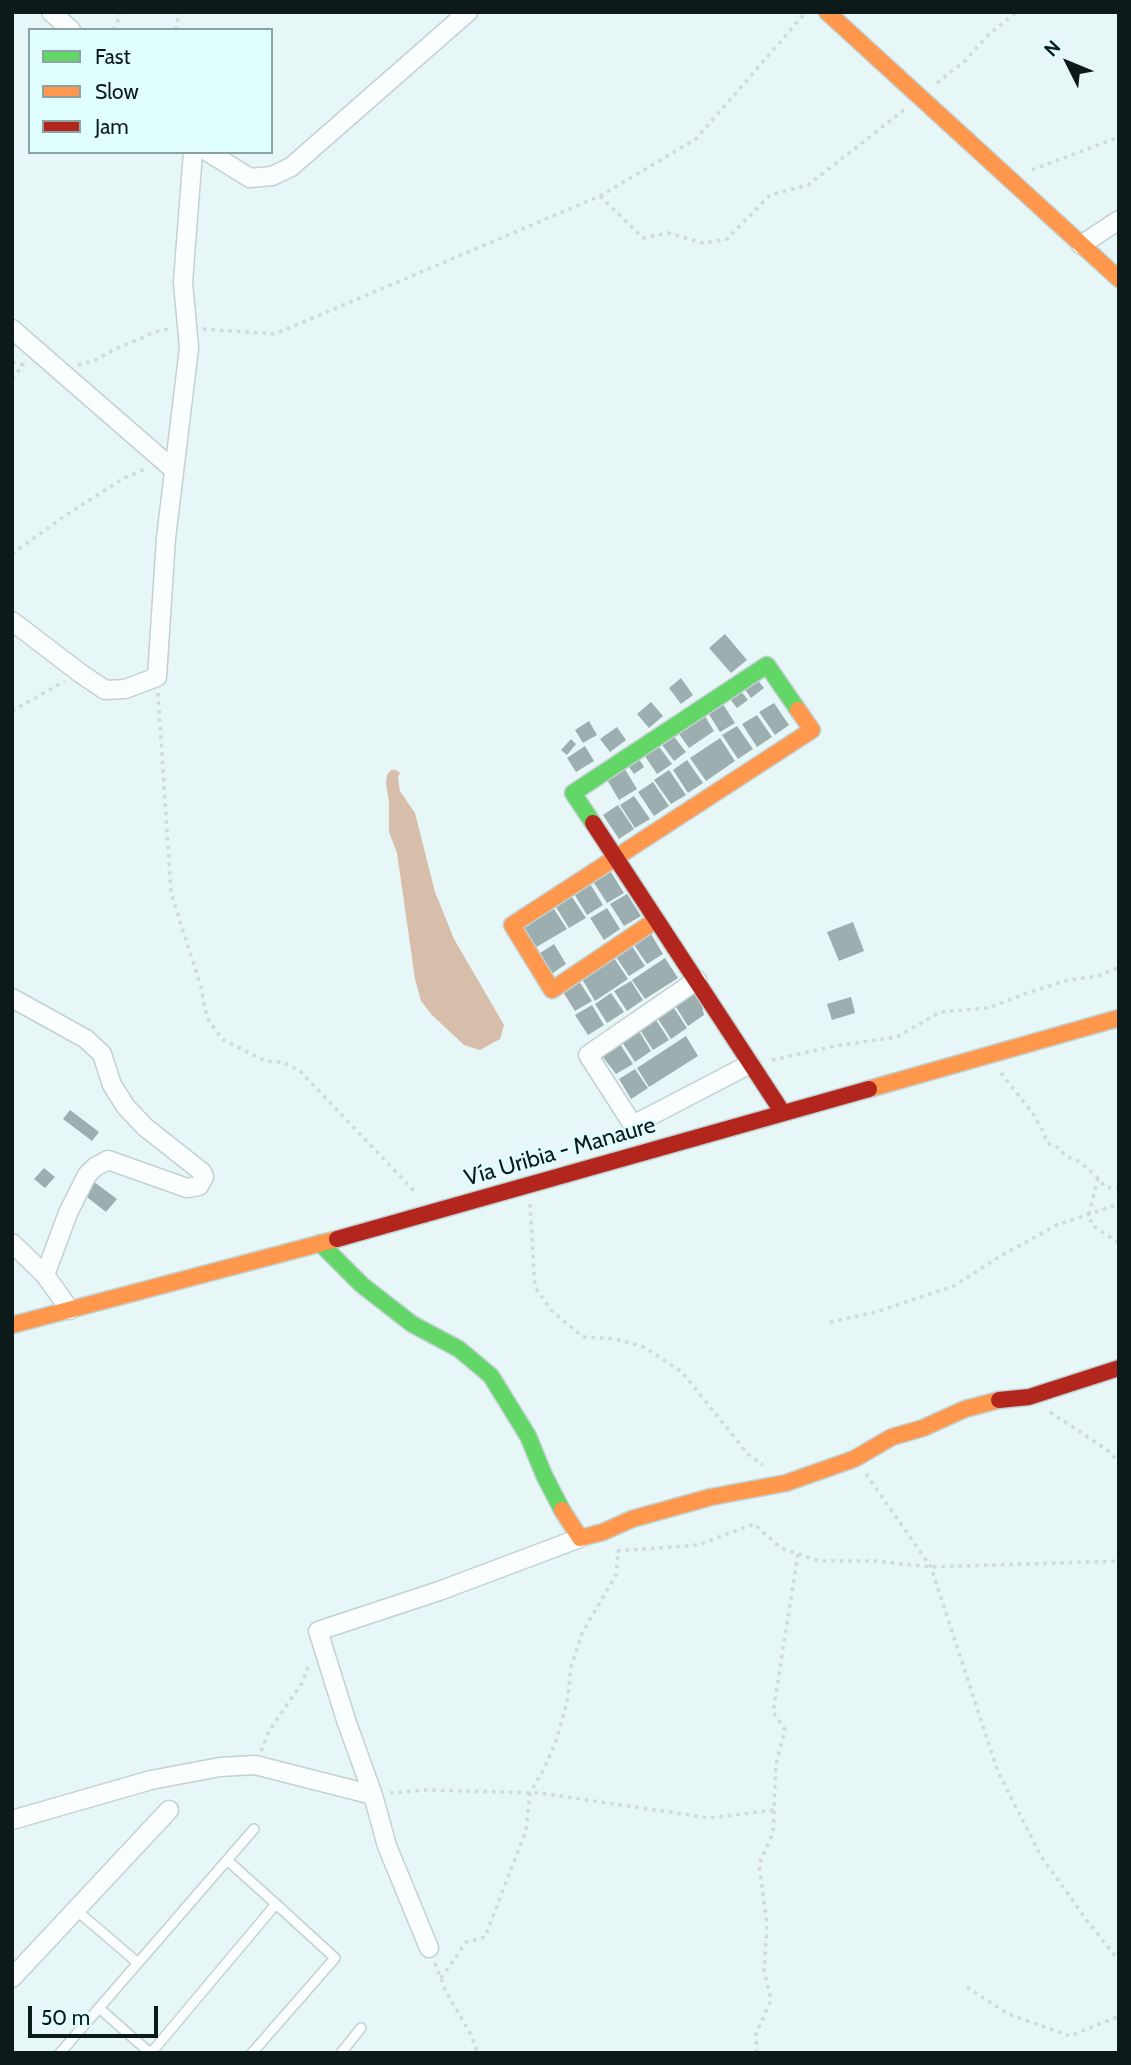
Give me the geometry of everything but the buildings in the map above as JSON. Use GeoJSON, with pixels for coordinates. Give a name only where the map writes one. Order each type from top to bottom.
{"type":"FeatureCollection","features":[{"type":"Feature","properties":{"kind":"street"},"geometry":{"type":"LineString","coordinates":[[51,12],[69,28]]}},
{"type":"Feature","properties":{"kind":"street"},"geometry":{"type":"LineString","coordinates":[[211,154],[250,178],[272,176],[291,167],[468,12]]}},
{"type":"Feature","properties":{"kind":"street"},"geometry":{"type":"LineString","coordinates":[[827,12],[1119,279]]}},
{"type":"Feature","properties":{"kind":"street"},"geometry":{"type":"LineString","coordinates":[[12,621],[105,690],[125,689],[157,677],[169,465],[189,348],[183,282],[193,154]]}},
{"type":"Feature","properties":{"kind":"street"},"geometry":{"type":"LineString","coordinates":[[1081,245],[1119,220]]}},
{"type":"Feature","properties":{"kind":"street"},"geometry":{"type":"LineString","coordinates":[[12,329],[169,465]]}},
{"type":"Feature","properties":{"kind":"street"},"geometry":{"type":"LineString","coordinates":[[656,920],[552,990],[512,925],[616,858],[812,730],[767,665],[573,793],[616,858],[656,920],[697,980],[783,1113]]}},
{"type":"Feature","properties":{"kind":"street"},"geometry":{"type":"LineString","coordinates":[[697,980],[588,1055],[633,1125],[750,1064]]}},
{"type":"Feature","properties":{"kind":"street"},"geometry":{"type":"LineString","coordinates":[[12,998],[86,1039],[102,1054],[113,1085],[125,1107],[145,1127],[202,1172],[204,1177],[199,1186],[187,1188],[108,1160],[95,1167],[87,1175],[68,1213],[45,1275]]}},
{"type":"Feature","properties":{"kind":"street","name":"Vía Uribia - Manaure"},"geometry":{"type":"LineString","coordinates":[[12,1325],[285,1254],[1119,1018]]}},
{"type":"Feature","properties":{"kind":"street"},"geometry":{"type":"LineString","coordinates":[[12,1243],[45,1275],[70,1310]]}},
{"type":"Feature","properties":{"kind":"street"},"geometry":{"type":"LineString","coordinates":[[320,1243],[362,1285],[412,1324],[459,1349],[491,1376],[528,1436],[560,1507],[580,1538]]}},
{"type":"Feature","properties":{"kind":"street"},"geometry":{"type":"LineString","coordinates":[[429,1948],[387,1846],[373,1795],[318,1631],[439,1591],[632,1519],[711,1497],[786,1483],[854,1459],[892,1437],[923,1428],[965,1409],[1000,1400],[1029,1397],[1119,1368]]}},
{"type":"Feature","properties":{"kind":"street"},"geometry":{"type":"LineString","coordinates":[[12,1820],[151,1780],[220,1767],[255,1765],[373,1795]]}},
{"type":"Feature","properties":{"kind":"street"},"geometry":{"type":"LineString","coordinates":[[12,1978],[169,1810]]}},
{"type":"Feature","properties":{"kind":"lane"},"geometry":{"type":"LineString","coordinates":[[60,2053],[254,1829]]}},
{"type":"Feature","properties":{"kind":"lane"},"geometry":{"type":"LineString","coordinates":[[227,1860],[335,1958],[252,2053]]}},
{"type":"Feature","properties":{"kind":"lane"},"geometry":{"type":"LineString","coordinates":[[99,2008],[151,2053],[276,1904]]}},
{"type":"Feature","properties":{"kind":"lane"},"geometry":{"type":"LineString","coordinates":[[76,1910],[138,1963]]}},
{"type":"Feature","properties":{"kind":"lane"},"geometry":{"type":"LineString","coordinates":[[341,2053],[362,2028]]}},
{"type":"Feature","properties":{"kind":"path"},"geometry":{"type":"LineString","coordinates":[[114,28],[120,16],[119,12]]}},
{"type":"Feature","properties":{"kind":"path"},"geometry":{"type":"LineString","coordinates":[[12,362],[43,370],[57,368],[73,371],[80,364],[98,359],[155,332],[179,327],[275,334],[600,196],[696,139],[806,12]]}},
{"type":"Feature","properties":{"kind":"path"},"geometry":{"type":"LineString","coordinates":[[600,196],[643,238],[668,233],[703,243],[727,239],[769,195],[808,185],[893,121],[966,60],[986,37],[1016,12]]}},
{"type":"Feature","properties":{"kind":"path"},"geometry":{"type":"LineString","coordinates":[[1011,178],[1119,136]]}},
{"type":"Feature","properties":{"kind":"path"},"geometry":{"type":"LineString","coordinates":[[12,554],[124,478],[169,465]]}},
{"type":"Feature","properties":{"kind":"path"},"geometry":{"type":"LineString","coordinates":[[12,711],[79,673]]}},
{"type":"Feature","properties":{"kind":"path"},"geometry":{"type":"LineString","coordinates":[[157,677],[171,893],[201,987],[207,1018],[222,1039],[265,1060],[282,1062],[299,1070],[433,1211]]}},
{"type":"Feature","properties":{"kind":"path"},"geometry":{"type":"LineString","coordinates":[[750,1064],[835,1046],[897,1037],[940,1013],[988,1008],[1065,981],[1098,976],[1119,967]]}},
{"type":"Feature","properties":{"kind":"path"},"geometry":{"type":"LineString","coordinates":[[986,1055],[1031,1111],[1044,1131],[1047,1143],[1057,1147],[1067,1157],[1080,1162],[1105,1187],[1119,1189]]}},
{"type":"Feature","properties":{"kind":"path"},"geometry":{"type":"LineString","coordinates":[[1098,1178],[1089,1214],[1092,1225],[1119,1243]]}},
{"type":"Feature","properties":{"kind":"path"},"geometry":{"type":"LineString","coordinates":[[529,1185],[535,1287],[551,1310],[583,1336],[616,1339],[644,1347],[682,1372],[748,1454],[786,1483]]}},
{"type":"Feature","properties":{"kind":"path"},"geometry":{"type":"LineString","coordinates":[[830,1322],[876,1311],[954,1286],[1002,1255],[1057,1225],[1119,1205]]}},
{"type":"Feature","properties":{"kind":"path"},"geometry":{"type":"LineString","coordinates":[[1029,1397],[1106,1449],[1119,1462]]}},
{"type":"Feature","properties":{"kind":"path"},"geometry":{"type":"LineString","coordinates":[[854,1459],[931,1567],[998,1772],[1041,1856],[1085,1919],[1119,1961]]}},
{"type":"Feature","properties":{"kind":"path"},"geometry":{"type":"LineString","coordinates":[[441,1978],[466,1942],[485,1937],[526,1830],[530,1793],[556,1741],[568,1702],[571,1667],[583,1633],[616,1574],[617,1551],[632,1519]]}},
{"type":"Feature","properties":{"kind":"path"},"geometry":{"type":"LineString","coordinates":[[617,1551],[698,1545],[754,1524],[781,1548],[820,1561],[876,1561],[931,1567],[1119,1561]]}},
{"type":"Feature","properties":{"kind":"path"},"geometry":{"type":"LineString","coordinates":[[757,2053],[756,2034],[771,2000],[764,1970],[766,1925],[759,1864],[773,1833],[776,1764],[785,1730],[773,1712],[798,1554]]}},
{"type":"Feature","properties":{"kind":"path"},"geometry":{"type":"LineString","coordinates":[[255,1765],[270,1731],[302,1683],[318,1631]]}},
{"type":"Feature","properties":{"kind":"path"},"geometry":{"type":"LineString","coordinates":[[373,1795],[426,1790],[530,1793],[709,1818],[774,1810]]}},
{"type":"Feature","properties":{"kind":"path"},"geometry":{"type":"LineString","coordinates":[[429,1948],[446,1992],[470,2033],[478,2053]]}},
{"type":"Feature","properties":{"kind":"path"},"geometry":{"type":"LineString","coordinates":[[967,1987],[1008,2014],[1070,2036],[1119,2016]]}},
{"type":"Feature","properties":{"kind":"shaded area"},"geometry":{"type":"Polygon","coordinates":[[[391,770],[400,773],[400,791],[415,813],[435,892],[454,939],[504,1025],[500,1039],[480,1050],[464,1045],[421,1001],[415,979],[397,853],[389,832],[386,783],[391,770]]]}},
{"type":"Feature","properties":{"kind":"traffic: fast"},"geometry":{"type":"LineString","coordinates":[[593,823],[573,793],[767,665],[798,710]]}},
{"type":"Feature","properties":{"kind":"traffic: fast"},"geometry":{"type":"LineString","coordinates":[[320,1243],[362,1285],[412,1324],[459,1349],[491,1376],[528,1436],[562,1510]]}},
{"type":"Feature","properties":{"kind":"traffic: slow"},"geometry":{"type":"LineString","coordinates":[[827,12],[1119,279]]}},
{"type":"Feature","properties":{"kind":"traffic: slow"},"geometry":{"type":"LineString","coordinates":[[656,920],[552,990],[512,925],[812,730],[798,710]]}},
{"type":"Feature","properties":{"kind":"traffic: slow"},"geometry":{"type":"LineString","coordinates":[[869,1089],[1119,1018]]}},
{"type":"Feature","properties":{"kind":"traffic: slow"},"geometry":{"type":"LineString","coordinates":[[12,1325],[337,1239]]}},
{"type":"Feature","properties":{"kind":"traffic: slow"},"geometry":{"type":"LineString","coordinates":[[562,1510],[580,1538],[603,1532],[632,1519],[711,1497],[786,1483],[854,1459],[892,1437],[923,1428],[965,1409],[999,1400]]}},
{"type":"Feature","properties":{"kind":"traffic: jam"},"geometry":{"type":"LineString","coordinates":[[593,823],[783,1113]]}},
{"type":"Feature","properties":{"kind":"traffic: jam"},"geometry":{"type":"LineString","coordinates":[[337,1239],[869,1089]]}},
{"type":"Feature","properties":{"kind":"traffic: jam"},"geometry":{"type":"LineString","coordinates":[[999,1400],[1029,1397],[1119,1368]]}}]}
